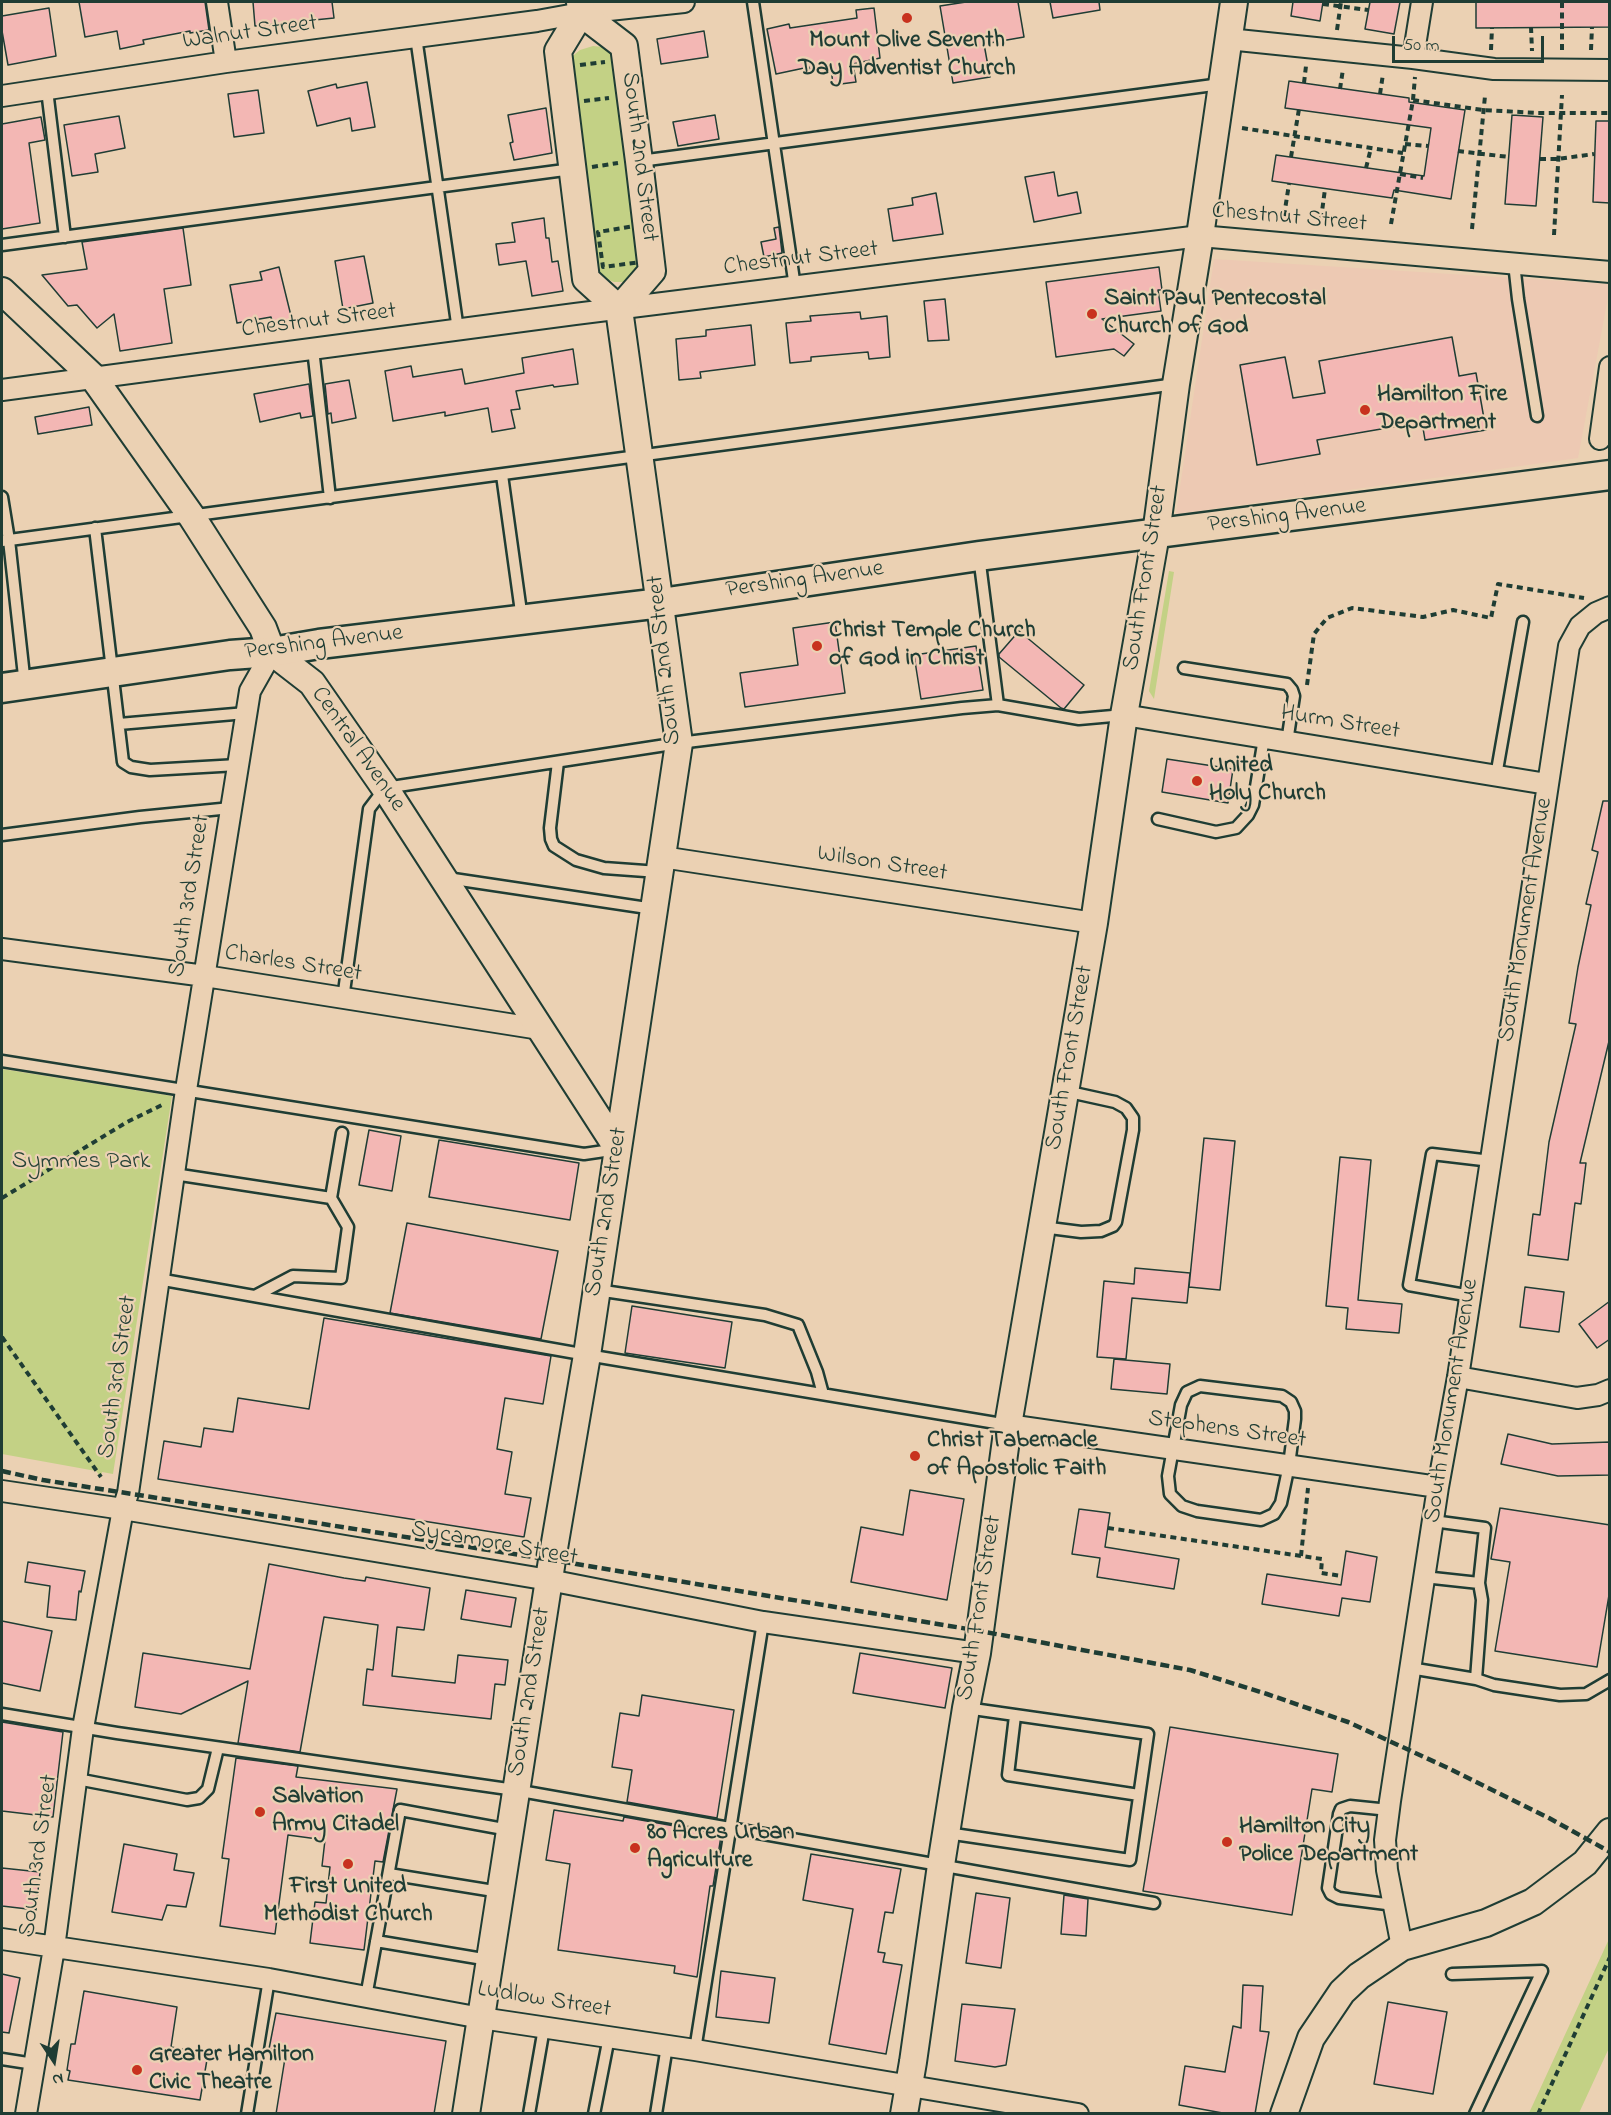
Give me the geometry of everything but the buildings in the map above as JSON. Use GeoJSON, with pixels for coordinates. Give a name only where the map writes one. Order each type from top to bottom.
{"type":"FeatureCollection","features":[{"type":"Feature","properties":{"kind":"main road","name":"Pershing Avenue"},"geometry":{"type":"LineString","coordinates":[[14,687],[319,644],[661,603],[979,556],[1610,475]]}},
{"type":"Feature","properties":{"kind":"street"},"geometry":{"type":"LineString","coordinates":[[217,2],[226,62]]}},
{"type":"Feature","properties":{"kind":"street","name":"Walnut Street"},"geometry":{"type":"LineString","coordinates":[[2,96],[226,62],[537,21],[580,7],[684,2]]}},
{"type":"Feature","properties":{"kind":"street","name":"South Front Street"},"geometry":{"type":"LineString","coordinates":[[904,2114],[946,1833],[977,1653],[1008,1425],[1094,923],[1124,715],[1155,534],[1234,2]]}},
{"type":"Feature","properties":{"kind":"street"},"geometry":{"type":"LineString","coordinates":[[1414,67],[1422,2]]}},
{"type":"Feature","properties":{"kind":"street"},"geometry":{"type":"LineString","coordinates":[[580,7],[558,51],[586,279],[619,309]]}},
{"type":"Feature","properties":{"kind":"street","name":"South 2nd Street"},"geometry":{"type":"LineString","coordinates":[[466,2114],[515,1791],[587,1355],[679,743],[619,309],[652,271],[624,45],[580,7]]}},
{"type":"Feature","properties":{"kind":"street"},"geometry":{"type":"LineString","coordinates":[[1228,39],[1414,67],[1610,70]]}},
{"type":"Feature","properties":{"kind":"street","name":"Chestnut Street"},"geometry":{"type":"LineString","coordinates":[[2,390],[1200,236],[1610,272]]}},
{"type":"Feature","properties":{"kind":"street","name":"Central Avenue"},"geometry":{"type":"LineString","coordinates":[[2,291],[93,377],[192,517],[263,628],[272,652],[312,683],[385,788],[618,1149]]}},
{"type":"Feature","properties":{"kind":"street"},"geometry":{"type":"LineString","coordinates":[[1600,439],[1610,367]]}},
{"type":"Feature","properties":{"kind":"street","name":"South Monument Avenue"},"geometry":{"type":"LineString","coordinates":[[1402,1947],[1387,1870],[1386,1850],[1389,1810],[1424,1576],[1458,1377],[1569,646],[1580,626],[1596,613],[1610,607]]}},
{"type":"Feature","properties":{"kind":"street","name":"South 3rd Street"},"geometry":{"type":"LineString","coordinates":[[26,2114],[54,1948],[83,1728],[123,1509],[128,1493],[186,1090],[246,713],[250,691],[272,652]]}},
{"type":"Feature","properties":{"kind":"street","name":"Hurm Street"},"geometry":{"type":"LineString","coordinates":[[1124,715],[1547,784]]}},
{"type":"Feature","properties":{"kind":"street","name":"Wilson Street"},"geometry":{"type":"LineString","coordinates":[[661,864],[1094,923]]}},
{"type":"Feature","properties":{"kind":"street","name":"Charles Street"},"geometry":{"type":"LineString","coordinates":[[2,949],[204,976],[540,1029]]}},
{"type":"Feature","properties":{"kind":"street"},"geometry":{"type":"LineString","coordinates":[[1458,1377],[1577,1398],[1598,1395],[1610,1390]]}},
{"type":"Feature","properties":{"kind":"street","name":"Stephens Street"},"geometry":{"type":"LineString","coordinates":[[1008,1425],[1438,1487]]}},
{"type":"Feature","properties":{"kind":"street","name":"Sycamore Street"},"geometry":{"type":"LineString","coordinates":[[2,1491],[549,1580],[763,1622],[977,1653]]}},
{"type":"Feature","properties":{"kind":"street"},"geometry":{"type":"LineString","coordinates":[[1284,2114],[1311,2038],[1342,1992],[1359,1976],[1402,1947],[1485,1923],[1533,1902],[1585,1863],[1610,1832]]}},
{"type":"Feature","properties":{"kind":"street","name":"Ludlow Street"},"geometry":{"type":"LineString","coordinates":[[2,1939],[269,1979],[481,2018],[695,2050],[1078,2114]]}},
{"type":"Feature","properties":{"kind":"lane"},"geometry":{"type":"LineString","coordinates":[[753,2],[795,287]]}},
{"type":"Feature","properties":{"kind":"lane"},"geometry":{"type":"LineString","coordinates":[[416,37],[458,330]]}},
{"type":"Feature","properties":{"kind":"lane"},"geometry":{"type":"LineString","coordinates":[[639,161],[1221,84]]}},
{"type":"Feature","properties":{"kind":"lane"},"geometry":{"type":"LineString","coordinates":[[47,90],[65,237]]}},
{"type":"Feature","properties":{"kind":"lane"},"geometry":{"type":"LineString","coordinates":[[2,245],[572,169]]}},
{"type":"Feature","properties":{"kind":"lane"},"geometry":{"type":"LineString","coordinates":[[1514,263],[1537,416]]}},
{"type":"Feature","properties":{"kind":"lane"},"geometry":{"type":"LineString","coordinates":[[313,349],[330,498]]}},
{"type":"Feature","properties":{"kind":"lane"},"geometry":{"type":"LineString","coordinates":[[5,540],[192,517],[1176,384]]}},
{"type":"Feature","properties":{"kind":"lane"},"geometry":{"type":"LineString","coordinates":[[502,475],[522,620]]}},
{"type":"Feature","properties":{"kind":"lane"},"geometry":{"type":"LineString","coordinates":[[2,497],[14,687]]}},
{"type":"Feature","properties":{"kind":"lane"},"geometry":{"type":"LineString","coordinates":[[95,528],[123,762],[131,767],[150,770],[238,765]]}},
{"type":"Feature","properties":{"kind":"lane"},"geometry":{"type":"LineString","coordinates":[[979,556],[998,705]]}},
{"type":"Feature","properties":{"kind":"lane"},"geometry":{"type":"LineString","coordinates":[[1496,776],[1523,622]]}},
{"type":"Feature","properties":{"kind":"lane"},"geometry":{"type":"LineString","coordinates":[[1184,668],[1287,684],[1294,696],[1287,742]]}},
{"type":"Feature","properties":{"kind":"lane"},"geometry":{"type":"LineString","coordinates":[[343,999],[369,808],[385,788],[679,743],[998,705],[1079,719],[1124,715]]}},
{"type":"Feature","properties":{"kind":"lane"},"geometry":{"type":"LineString","coordinates":[[119,724],[246,713]]}},
{"type":"Feature","properties":{"kind":"lane"},"geometry":{"type":"LineString","coordinates":[[1158,819],[1216,832],[1236,828],[1254,805],[1264,738]]}},
{"type":"Feature","properties":{"kind":"lane"},"geometry":{"type":"LineString","coordinates":[[558,762],[550,828],[554,846],[576,860],[604,868],[661,864]]}},
{"type":"Feature","properties":{"kind":"lane"},"geometry":{"type":"LineString","coordinates":[[2,835],[231,808]]}},
{"type":"Feature","properties":{"kind":"lane"},"geometry":{"type":"LineString","coordinates":[[442,877],[654,909]]}},
{"type":"Feature","properties":{"kind":"lane"},"geometry":{"type":"LineString","coordinates":[[2,1061],[584,1154],[618,1149]]}},
{"type":"Feature","properties":{"kind":"lane"},"geometry":{"type":"LineString","coordinates":[[1042,1227],[1091,1232],[1113,1226],[1116,1222],[1133,1130],[1133,1118],[1126,1108],[1114,1102],[1065,1091]]}},
{"type":"Feature","properties":{"kind":"lane"},"geometry":{"type":"LineString","coordinates":[[255,1296],[293,1276],[340,1278],[348,1227],[331,1198],[342,1133]]}},
{"type":"Feature","properties":{"kind":"lane"},"geometry":{"type":"LineString","coordinates":[[1470,1296],[1409,1285],[1432,1154],[1491,1161]]}},
{"type":"Feature","properties":{"kind":"lane"},"geometry":{"type":"LineString","coordinates":[[174,1174],[331,1198]]}},
{"type":"Feature","properties":{"kind":"lane"},"geometry":{"type":"LineString","coordinates":[[159,1279],[587,1355],[1008,1425]]}},
{"type":"Feature","properties":{"kind":"lane"},"geometry":{"type":"LineString","coordinates":[[597,1290],[765,1316],[798,1325],[817,1372],[823,1394]]}},
{"type":"Feature","properties":{"kind":"lane"},"geometry":{"type":"LineString","coordinates":[[1200,1386],[1210,1386],[1282,1396],[1291,1402],[1295,1419],[1289,1465],[1281,1503],[1274,1514],[1261,1520],[1197,1511],[1182,1506],[1170,1494],[1168,1476],[1181,1405],[1187,1392],[1200,1386]]}},
{"type":"Feature","properties":{"kind":"lane"},"geometry":{"type":"LineString","coordinates":[[1433,1521],[1485,1528],[1479,1583],[1482,1600],[1476,1679]]}},
{"type":"Feature","properties":{"kind":"lane"},"geometry":{"type":"LineString","coordinates":[[1424,1576],[1479,1583]]}},
{"type":"Feature","properties":{"kind":"lane"},"geometry":{"type":"LineString","coordinates":[[695,2050],[763,1622]]}},
{"type":"Feature","properties":{"kind":"lane"},"geometry":{"type":"LineString","coordinates":[[1410,1668],[1476,1679],[1494,1685],[1560,1695],[1587,1694],[1610,1680]]}},
{"type":"Feature","properties":{"kind":"lane"},"geometry":{"type":"LineString","coordinates":[[946,1833],[1130,1860],[1148,1734],[966,1708]]}},
{"type":"Feature","properties":{"kind":"lane"},"geometry":{"type":"LineString","coordinates":[[2,1714],[83,1728],[515,1791],[1154,1903]]}},
{"type":"Feature","properties":{"kind":"lane"},"geometry":{"type":"LineString","coordinates":[[1015,1716],[1008,1775],[1139,1795]]}},
{"type":"Feature","properties":{"kind":"lane"},"geometry":{"type":"LineString","coordinates":[[77,1779],[187,1800],[199,1798],[208,1789],[218,1748]]}},
{"type":"Feature","properties":{"kind":"lane"},"geometry":{"type":"LineString","coordinates":[[1389,1810],[1350,1806],[1341,1809],[1328,1888],[1331,1894],[1339,1898],[1394,1905]]}},
{"type":"Feature","properties":{"kind":"lane"},"geometry":{"type":"LineString","coordinates":[[366,1997],[400,1810],[509,1830]]}},
{"type":"Feature","properties":{"kind":"lane"},"geometry":{"type":"LineString","coordinates":[[389,1874],[500,1892]]}},
{"type":"Feature","properties":{"kind":"lane"},"geometry":{"type":"LineString","coordinates":[[376,1941],[490,1960]]}},
{"type":"Feature","properties":{"kind":"lane"},"geometry":{"type":"LineString","coordinates":[[1452,1974],[1542,1971],[1475,2114]]}},
{"type":"Feature","properties":{"kind":"lane"},"geometry":{"type":"LineString","coordinates":[[246,2114],[269,1979]]}},
{"type":"Feature","properties":{"kind":"lane"},"geometry":{"type":"LineString","coordinates":[[529,2114],[544,2028]]}},
{"type":"Feature","properties":{"kind":"lane"},"geometry":{"type":"LineString","coordinates":[[594,2114],[609,2037]]}},
{"type":"Feature","properties":{"kind":"lane"},"geometry":{"type":"LineString","coordinates":[[656,2114],[667,2046]]}},
{"type":"Feature","properties":{"kind":"lane"},"geometry":{"type":"LineString","coordinates":[[2,2059],[34,2064]]}},
{"type":"Feature","properties":{"kind":"path"},"geometry":{"type":"LineString","coordinates":[[1562,2],[1562,56]]}},
{"type":"Feature","properties":{"kind":"path"},"geometry":{"type":"LineString","coordinates":[[1323,4],[1341,4],[1368,10]]}},
{"type":"Feature","properties":{"kind":"path"},"geometry":{"type":"LineString","coordinates":[[1335,40],[1341,4]]}},
{"type":"Feature","properties":{"kind":"path"},"geometry":{"type":"LineString","coordinates":[[1531,27],[1532,54]]}},
{"type":"Feature","properties":{"kind":"path"},"geometry":{"type":"LineString","coordinates":[[1591,54],[1592,27]]}},
{"type":"Feature","properties":{"kind":"path"},"geometry":{"type":"LineString","coordinates":[[1491,53],[1492,28]]}},
{"type":"Feature","properties":{"kind":"path"},"geometry":{"type":"LineString","coordinates":[[575,66],[611,61]]}},
{"type":"Feature","properties":{"kind":"path"},"geometry":{"type":"LineString","coordinates":[[1304,84],[1306,63]]}},
{"type":"Feature","properties":{"kind":"path"},"geometry":{"type":"LineString","coordinates":[[1340,89],[1343,67]]}},
{"type":"Feature","properties":{"kind":"path"},"geometry":{"type":"LineString","coordinates":[[1391,224],[1413,100],[1414,67]]}},
{"type":"Feature","properties":{"kind":"path"},"geometry":{"type":"LineString","coordinates":[[1380,94],[1383,72]]}},
{"type":"Feature","properties":{"kind":"path"},"geometry":{"type":"LineString","coordinates":[[1554,235],[1562,94]]}},
{"type":"Feature","properties":{"kind":"path"},"geometry":{"type":"LineString","coordinates":[[1472,230],[1485,96]]}},
{"type":"Feature","properties":{"kind":"path"},"geometry":{"type":"LineString","coordinates":[[611,97],[617,97]]}},
{"type":"Feature","properties":{"kind":"path"},"geometry":{"type":"LineString","coordinates":[[581,101],[586,100]]}},
{"type":"Feature","properties":{"kind":"path"},"geometry":{"type":"LineString","coordinates":[[1413,100],[1484,110],[1610,113]]}},
{"type":"Feature","properties":{"kind":"path"},"geometry":{"type":"LineString","coordinates":[[1291,157],[1299,109]]}},
{"type":"Feature","properties":{"kind":"path"},"geometry":{"type":"LineString","coordinates":[[1242,128],[1403,153]]}},
{"type":"Feature","properties":{"kind":"path"},"geometry":{"type":"LineString","coordinates":[[1405,144],[1428,146]]}},
{"type":"Feature","properties":{"kind":"path"},"geometry":{"type":"LineString","coordinates":[[1366,168],[1371,148]]}},
{"type":"Feature","properties":{"kind":"path"},"geometry":{"type":"LineString","coordinates":[[1458,151],[1509,157]]}},
{"type":"Feature","properties":{"kind":"path"},"geometry":{"type":"LineString","coordinates":[[1539,159],[1594,154]]}},
{"type":"Feature","properties":{"kind":"path"},"geometry":{"type":"LineString","coordinates":[[572,169],[639,161]]}},
{"type":"Feature","properties":{"kind":"path"},"geometry":{"type":"LineString","coordinates":[[1400,174],[1423,178]]}},
{"type":"Feature","properties":{"kind":"path"},"geometry":{"type":"LineString","coordinates":[[1284,216],[1289,184]]}},
{"type":"Feature","properties":{"kind":"path"},"geometry":{"type":"LineString","coordinates":[[1321,219],[1326,189]]}},
{"type":"Feature","properties":{"kind":"path"},"geometry":{"type":"LineString","coordinates":[[635,226],[641,262],[603,267],[598,232],[635,226]]}},
{"type":"Feature","properties":{"kind":"path"},"geometry":{"type":"LineString","coordinates":[[1306,689],[1314,634],[1327,618],[1352,608],[1423,617],[1453,610],[1491,618],[1498,584],[1584,598]]}},
{"type":"Feature","properties":{"kind":"path"},"geometry":{"type":"LineString","coordinates":[[2,1198],[127,1122],[162,1105]]}},
{"type":"Feature","properties":{"kind":"path"},"geometry":{"type":"LineString","coordinates":[[2,1337],[101,1477]]}},
{"type":"Feature","properties":{"kind":"path"},"geometry":{"type":"LineString","coordinates":[[1301,1556],[1309,1485]]}},
{"type":"Feature","properties":{"kind":"path"},"geometry":{"type":"LineString","coordinates":[[1108,1528],[1322,1558],[1321,1573],[1342,1576]]}},
{"type":"Feature","properties":{"kind":"path"},"geometry":{"type":"LineString","coordinates":[[1538,2114],[1610,1957]]}},
{"type":"Feature","properties":{"kind":"shaded area"},"geometry":{"type":"Polygon","coordinates":[[[1214,259],[1609,284],[1578,458],[1176,514],[1214,259]]]}},
{"type":"Feature","properties":{"kind":"green space"},"geometry":{"type":"Polygon","coordinates":[[[593,46],[603,47],[615,53],[645,269],[632,280],[624,282],[614,282],[599,276],[569,59],[580,50],[593,46]]]}},
{"type":"Feature","properties":{"kind":"green space"},"geometry":{"type":"Polygon","coordinates":[[[1169,571],[1174,572],[1154,699],[1149,691],[1169,571]]]}},
{"type":"Feature","properties":{"kind":"green space","name":"Symmes Park"},"geometry":{"type":"Polygon","coordinates":[[[2,1069],[172,1096],[113,1474],[102,1472],[101,1477],[96,1471],[2,1454],[2,1069]]]}},
{"type":"Feature","properties":{"kind":"green space"},"geometry":{"type":"Polygon","coordinates":[[[1609,1939],[1609,2048],[1579,2113],[1529,2113],[1609,1939]]]}},
{"type":"Feature","properties":{"kind":"railway"},"geometry":{"type":"LineString","coordinates":[[2,1471],[43,1480],[552,1560],[980,1631],[1190,1670],[1348,1722],[1549,1818],[1610,1852]]}},
{"type":"Feature","properties":{"kind":"place","name":"Mount Olive Seventh Day Adventist Church"},"geometry":{"type":"Point","coordinates":[907,18]}},
{"type":"Feature","properties":{"kind":"place","name":"Saint Paul Pentecostal Church of God"},"geometry":{"type":"Point","coordinates":[1092,314]}},
{"type":"Feature","properties":{"kind":"place","name":"Hamilton Fire Department"},"geometry":{"type":"Point","coordinates":[1365,410]}},
{"type":"Feature","properties":{"kind":"place","name":"Christ Temple Church of God in Christ"},"geometry":{"type":"Point","coordinates":[817,646]}},
{"type":"Feature","properties":{"kind":"place","name":"United Holy Church"},"geometry":{"type":"Point","coordinates":[1197,781]}},
{"type":"Feature","properties":{"kind":"place","name":"Christ Tabernacle of Apostolic Faith"},"geometry":{"type":"Point","coordinates":[915,1456]}},
{"type":"Feature","properties":{"kind":"place","name":"Salvation Army Citadel"},"geometry":{"type":"Point","coordinates":[260,1812]}},
{"type":"Feature","properties":{"kind":"place","name":"Hamilton City Police Department"},"geometry":{"type":"Point","coordinates":[1227,1842]}},
{"type":"Feature","properties":{"kind":"place","name":"80 Acres Urban Agriculture"},"geometry":{"type":"Point","coordinates":[635,1848]}},
{"type":"Feature","properties":{"kind":"place","name":"First United Methodist Church"},"geometry":{"type":"Point","coordinates":[348,1864]}},
{"type":"Feature","properties":{"kind":"place","name":"Greater Hamilton Civic Theatre"},"geometry":{"type":"Point","coordinates":[137,2070]}}]}
